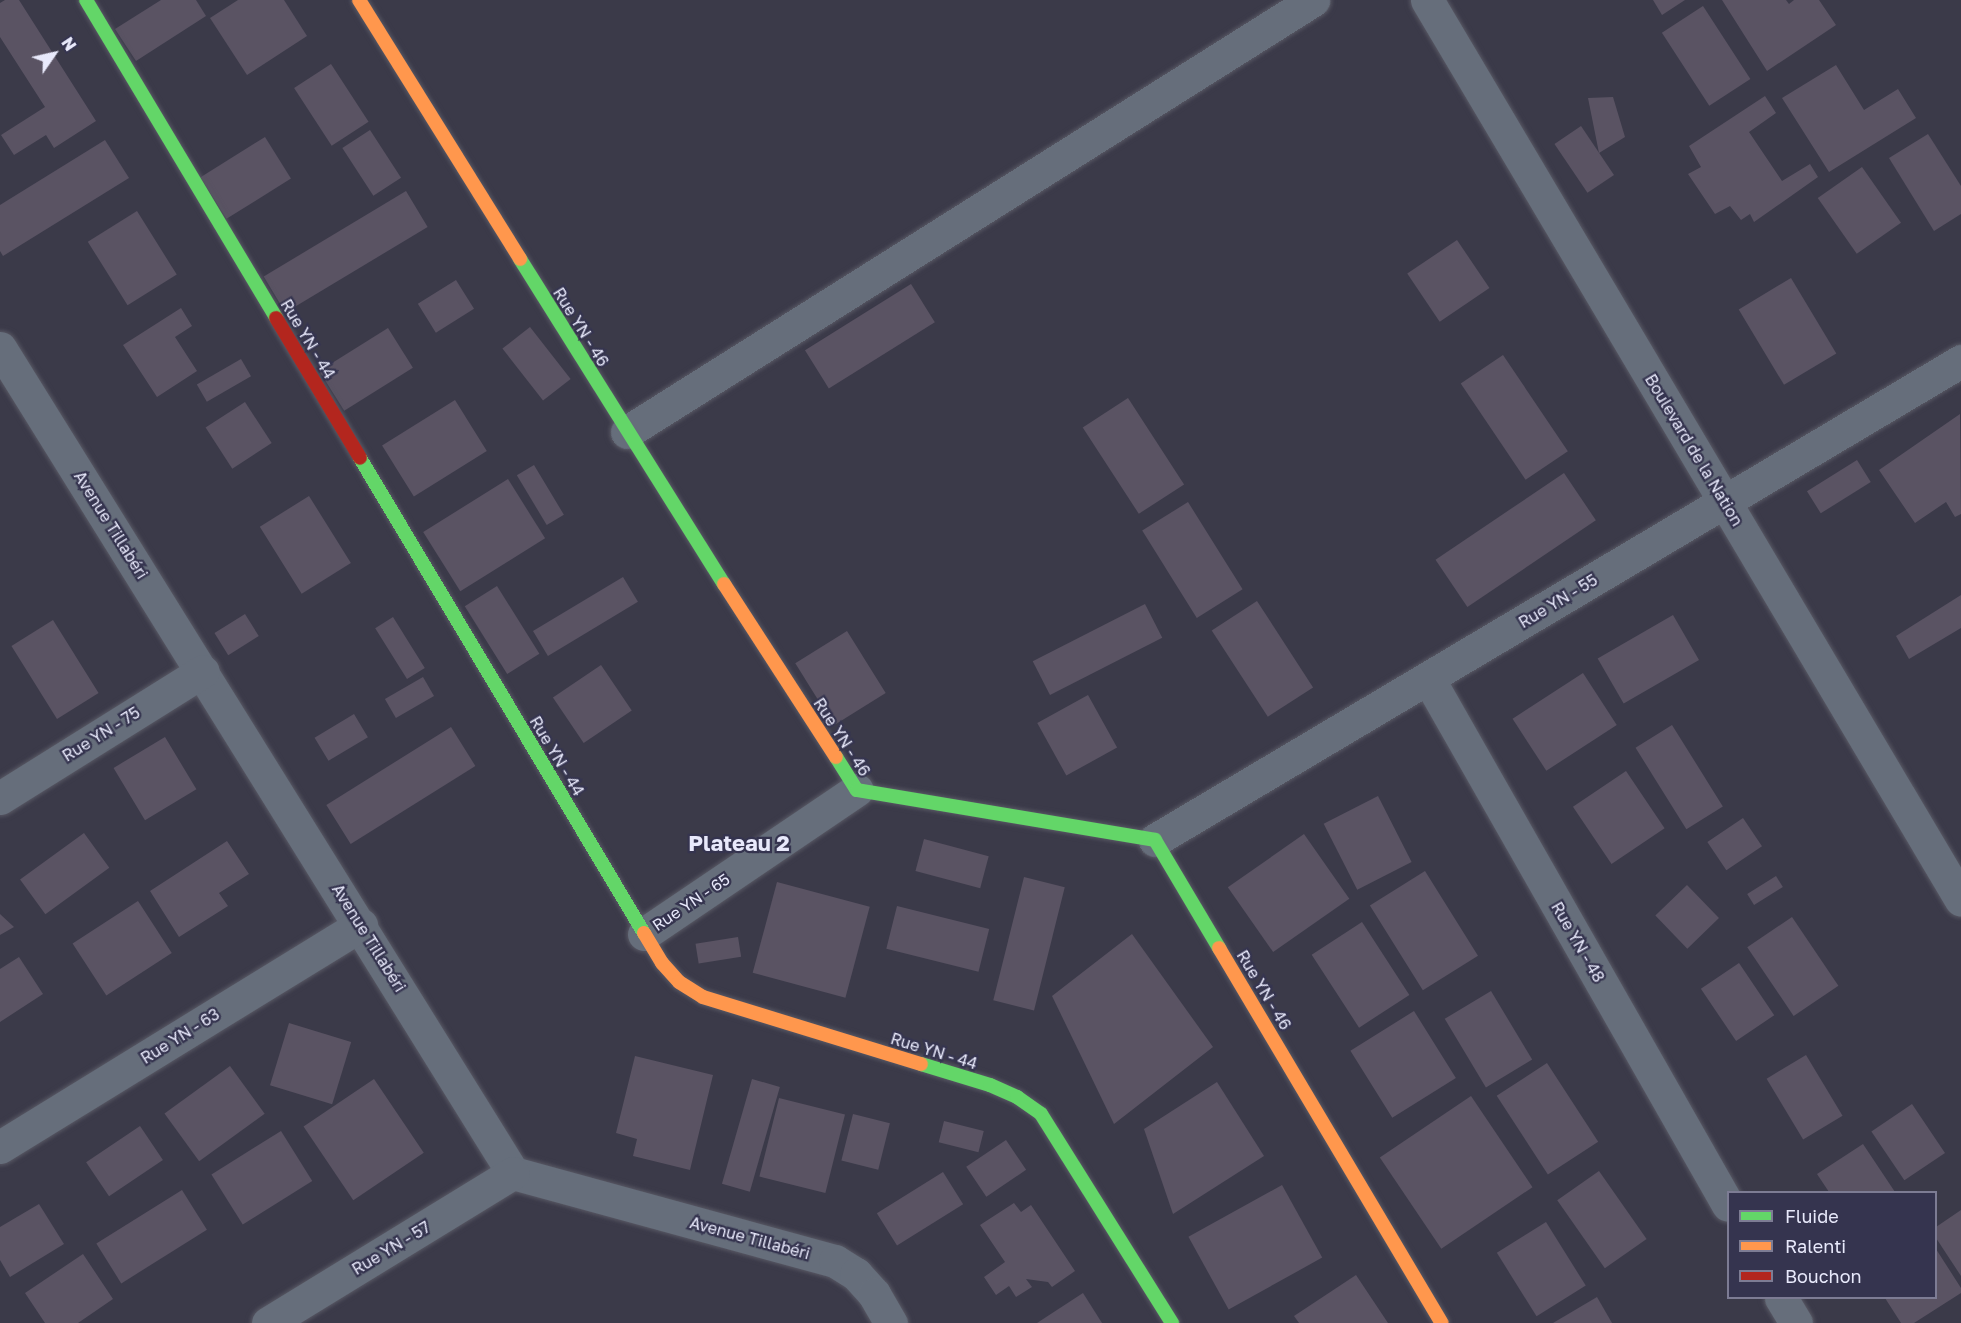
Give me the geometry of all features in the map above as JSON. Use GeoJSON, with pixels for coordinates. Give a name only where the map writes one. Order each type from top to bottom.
{"type":"FeatureCollection","features":[{"type":"Feature","properties":{"kind":"street","name":"Rue YN - 44"},"geometry":{"type":"LineString","coordinates":[[86,0],[662,963],[679,982],[703,997],[990,1085],[1017,1097],[1041,1114],[1172,1323]]}},
{"type":"Feature","properties":{"kind":"street","name":"Rue YN - 46"},"geometry":{"type":"LineString","coordinates":[[359,0],[627,432],[857,790],[1155,840],[1442,1323]]}},
{"type":"Feature","properties":{"kind":"street"},"geometry":{"type":"LineString","coordinates":[[627,432],[1313,0]]}},
{"type":"Feature","properties":{"kind":"street","name":"Boulevard de la Nation"},"geometry":{"type":"LineString","coordinates":[[1426,0],[1961,900]]}},
{"type":"Feature","properties":{"kind":"street","name":"Avenue Tillabéri"},"geometry":{"type":"LineString","coordinates":[[0,348],[361,925],[513,1173],[835,1261],[856,1274],[874,1294],[891,1323]]}},
{"type":"Feature","properties":{"kind":"street","name":"Rue YN - 55"},"geometry":{"type":"LineString","coordinates":[[1155,840],[1961,361]]}},
{"type":"Feature","properties":{"kind":"street","name":"Rue YN - 75"},"geometry":{"type":"LineString","coordinates":[[0,798],[203,671]]}},
{"type":"Feature","properties":{"kind":"street","name":"Rue YN - 48"},"geometry":{"type":"LineString","coordinates":[[1428,678],[1727,1203]]}},
{"type":"Feature","properties":{"kind":"street","name":"Rue YN - 65"},"geometry":{"type":"LineString","coordinates":[[644,934],[857,790]]}},
{"type":"Feature","properties":{"kind":"street","name":"Rue YN - 63"},"geometry":{"type":"LineString","coordinates":[[0,1147],[361,925]]}},
{"type":"Feature","properties":{"kind":"street","name":"Rue YN - 57"},"geometry":{"type":"LineString","coordinates":[[268,1323],[513,1173]]}},
{"type":"Feature","properties":{"kind":"street"},"geometry":{"type":"LineString","coordinates":[[1782,1299],[1796,1323]]}},
{"type":"Feature","properties":{"kind":"building"},"geometry":{"type":"Polygon","coordinates":[[[5,0],[19,0],[96,121],[54,148],[46,135],[14,155],[1,135],[45,107],[0,37],[0,3],[5,0]]]}},
{"type":"Feature","properties":{"kind":"building"},"geometry":{"type":"Polygon","coordinates":[[[161,0],[196,0],[206,16],[136,61],[115,29],[161,0]]]}},
{"type":"Feature","properties":{"kind":"building"},"geometry":{"type":"Polygon","coordinates":[[[238,0],[284,0],[307,36],[247,75],[210,18],[238,0]]]}},
{"type":"Feature","properties":{"kind":"building"},"geometry":{"type":"Polygon","coordinates":[[[1653,0],[1685,0],[1662,15],[1653,0]]]}},
{"type":"Feature","properties":{"kind":"building"},"geometry":{"type":"Polygon","coordinates":[[[1722,0],[1786,0],[1789,4],[1794,0],[1819,0],[1836,25],[1767,71],[1722,0]]]}},
{"type":"Feature","properties":{"kind":"building"},"geometry":{"type":"Polygon","coordinates":[[[1703,6],[1750,79],[1709,106],[1662,33],[1703,6]]]}},
{"type":"Feature","properties":{"kind":"building"},"geometry":{"type":"Polygon","coordinates":[[[331,64],[369,122],[332,146],[294,88],[331,64]]]}},
{"type":"Feature","properties":{"kind":"building"},"geometry":{"type":"Polygon","coordinates":[[[1836,65],[1864,110],[1898,89],[1916,118],[1829,172],[1782,98],[1836,65]]]}},
{"type":"Feature","properties":{"kind":"building"},"geometry":{"type":"Polygon","coordinates":[[[1765,96],[1776,113],[1749,132],[1782,181],[1810,164],[1818,177],[1754,222],[1750,214],[1741,220],[1730,206],[1715,214],[1688,174],[1701,167],[1689,146],[1765,96]]]}},
{"type":"Feature","properties":{"kind":"building"},"geometry":{"type":"Polygon","coordinates":[[[1613,97],[1625,137],[1599,153],[1588,98],[1613,97]]]}},
{"type":"Feature","properties":{"kind":"building"},"geometry":{"type":"Polygon","coordinates":[[[1581,126],[1614,175],[1587,193],[1554,144],[1581,126]]]}},
{"type":"Feature","properties":{"kind":"building"},"geometry":{"type":"Polygon","coordinates":[[[370,130],[401,178],[373,196],[342,148],[370,130]]]}},
{"type":"Feature","properties":{"kind":"building"},"geometry":{"type":"Polygon","coordinates":[[[1928,134],[1961,186],[1961,214],[1934,231],[1889,158],[1928,134]]]}},
{"type":"Feature","properties":{"kind":"building"},"geometry":{"type":"Polygon","coordinates":[[[265,137],[291,179],[227,219],[201,177],[265,137]]]}},
{"type":"Feature","properties":{"kind":"building"},"geometry":{"type":"Polygon","coordinates":[[[105,140],[129,178],[3,256],[0,251],[0,205],[105,140]]]}},
{"type":"Feature","properties":{"kind":"building"},"geometry":{"type":"Polygon","coordinates":[[[1862,167],[1901,223],[1857,254],[1818,198],[1862,167]]]}},
{"type":"Feature","properties":{"kind":"building"},"geometry":{"type":"Polygon","coordinates":[[[406,191],[428,227],[285,312],[264,276],[406,191]]]}},
{"type":"Feature","properties":{"kind":"building"},"geometry":{"type":"Polygon","coordinates":[[[137,211],[177,275],[128,305],[88,242],[137,211]]]}},
{"type":"Feature","properties":{"kind":"building"},"geometry":{"type":"Polygon","coordinates":[[[1457,240],[1489,288],[1440,322],[1407,274],[1457,240]]]}},
{"type":"Feature","properties":{"kind":"building"},"geometry":{"type":"Polygon","coordinates":[[[1791,278],[1836,353],[1784,385],[1739,309],[1791,278]]]}},
{"type":"Feature","properties":{"kind":"building"},"geometry":{"type":"Polygon","coordinates":[[[456,280],[474,309],[436,333],[418,304],[456,280]]]}},
{"type":"Feature","properties":{"kind":"building"},"geometry":{"type":"Polygon","coordinates":[[[911,284],[935,322],[829,388],[805,350],[911,284]]]}},
{"type":"Feature","properties":{"kind":"building"},"geometry":{"type":"Polygon","coordinates":[[[181,308],[192,326],[175,337],[197,371],[157,397],[123,345],[181,308]]]}},
{"type":"Feature","properties":{"kind":"building"},"geometry":{"type":"Polygon","coordinates":[[[530,327],[571,379],[543,401],[502,349],[530,327]]]}},
{"type":"Feature","properties":{"kind":"building"},"geometry":{"type":"Polygon","coordinates":[[[388,328],[413,368],[344,411],[319,371],[388,328]]]}},
{"type":"Feature","properties":{"kind":"building"},"geometry":{"type":"Polygon","coordinates":[[[1503,355],[1568,451],[1526,480],[1461,384],[1503,355]]]}},
{"type":"Feature","properties":{"kind":"building"},"geometry":{"type":"Polygon","coordinates":[[[241,359],[251,376],[207,402],[197,384],[241,359]]]}},
{"type":"Feature","properties":{"kind":"building"},"geometry":{"type":"Polygon","coordinates":[[[1128,398],[1184,484],[1139,514],[1083,427],[1128,398]]]}},
{"type":"Feature","properties":{"kind":"building"},"geometry":{"type":"Polygon","coordinates":[[[455,400],[487,451],[414,496],[382,446],[455,400]]]}},
{"type":"Feature","properties":{"kind":"building"},"geometry":{"type":"Polygon","coordinates":[[[245,402],[272,443],[232,469],[206,428],[245,402]]]}},
{"type":"Feature","properties":{"kind":"building"},"geometry":{"type":"Polygon","coordinates":[[[1960,414],[1961,514],[1955,517],[1946,502],[1915,523],[1879,470],[1960,414]]]}},
{"type":"Feature","properties":{"kind":"building"},"geometry":{"type":"Polygon","coordinates":[[[1857,460],[1871,482],[1821,513],[1807,491],[1857,460]]]}},
{"type":"Feature","properties":{"kind":"building"},"geometry":{"type":"Polygon","coordinates":[[[534,465],[564,515],[547,525],[517,475],[534,465]]]}},
{"type":"Feature","properties":{"kind":"building"},"geometry":{"type":"Polygon","coordinates":[[[1564,473],[1596,520],[1467,607],[1435,560],[1564,473]]]}},
{"type":"Feature","properties":{"kind":"building"},"geometry":{"type":"Polygon","coordinates":[[[508,479],[545,538],[460,591],[423,532],[508,479]]]}},
{"type":"Feature","properties":{"kind":"building"},"geometry":{"type":"Polygon","coordinates":[[[309,496],[351,563],[302,594],[260,527],[309,496]]]}},
{"type":"Feature","properties":{"kind":"building"},"geometry":{"type":"Polygon","coordinates":[[[1188,502],[1243,589],[1197,618],[1142,531],[1188,502]]]}},
{"type":"Feature","properties":{"kind":"building"},"geometry":{"type":"Polygon","coordinates":[[[623,577],[638,602],[548,656],[533,631],[623,577]]]}},
{"type":"Feature","properties":{"kind":"building"},"geometry":{"type":"Polygon","coordinates":[[[497,586],[539,654],[507,674],[465,606],[497,586]]]}},
{"type":"Feature","properties":{"kind":"building"},"geometry":{"type":"Polygon","coordinates":[[[1961,595],[1961,628],[1909,659],[1896,636],[1961,595]]]}},
{"type":"Feature","properties":{"kind":"building"},"geometry":{"type":"Polygon","coordinates":[[[1257,601],[1313,687],[1268,717],[1212,630],[1257,601]]]}},
{"type":"Feature","properties":{"kind":"building"},"geometry":{"type":"Polygon","coordinates":[[[1145,604],[1162,638],[1050,695],[1033,661],[1145,604]]]}},
{"type":"Feature","properties":{"kind":"building"},"geometry":{"type":"Polygon","coordinates":[[[245,614],[259,636],[228,655],[214,633],[245,614]]]}},
{"type":"Feature","properties":{"kind":"building"},"geometry":{"type":"Polygon","coordinates":[[[1673,615],[1699,660],[1624,704],[1598,658],[1673,615]]]}},
{"type":"Feature","properties":{"kind":"building"},"geometry":{"type":"Polygon","coordinates":[[[393,617],[425,668],[407,679],[375,628],[393,617]]]}},
{"type":"Feature","properties":{"kind":"building"},"geometry":{"type":"Polygon","coordinates":[[[53,620],[99,693],[57,719],[11,646],[53,620]]]}},
{"type":"Feature","properties":{"kind":"building"},"geometry":{"type":"Polygon","coordinates":[[[847,631],[886,693],[834,725],[795,663],[847,631]]]}},
{"type":"Feature","properties":{"kind":"building"},"geometry":{"type":"Polygon","coordinates":[[[601,665],[632,711],[584,743],[553,697],[601,665]]]}},
{"type":"Feature","properties":{"kind":"building"},"geometry":{"type":"Polygon","coordinates":[[[1583,673],[1617,725],[1546,771],[1513,719],[1583,673]]]}},
{"type":"Feature","properties":{"kind":"building"},"geometry":{"type":"Polygon","coordinates":[[[423,677],[434,696],[396,718],[385,699],[423,677]]]}},
{"type":"Feature","properties":{"kind":"building"},"geometry":{"type":"Polygon","coordinates":[[[1088,695],[1117,747],[1066,776],[1037,723],[1088,695]]]}},
{"type":"Feature","properties":{"kind":"building"},"geometry":{"type":"Polygon","coordinates":[[[354,714],[368,737],[328,761],[315,738],[354,714]]]}},
{"type":"Feature","properties":{"kind":"building"},"geometry":{"type":"Polygon","coordinates":[[[1672,725],[1723,806],[1686,829],[1636,748],[1672,725]]]}},
{"type":"Feature","properties":{"kind":"building"},"geometry":{"type":"Polygon","coordinates":[[[451,727],[475,766],[351,844],[326,805],[451,727]]]}},
{"type":"Feature","properties":{"kind":"building"},"geometry":{"type":"Polygon","coordinates":[[[165,737],[196,789],[145,820],[114,768],[165,737]]]}},
{"type":"Feature","properties":{"kind":"building"},"geometry":{"type":"Polygon","coordinates":[[[1626,771],[1665,828],[1612,864],[1573,807],[1626,771]]]}},
{"type":"Feature","properties":{"kind":"building"},"geometry":{"type":"Polygon","coordinates":[[[1378,796],[1412,862],[1357,890],[1324,824],[1378,796]]]}},
{"type":"Feature","properties":{"kind":"building"},"geometry":{"type":"Polygon","coordinates":[[[1743,818],[1762,846],[1726,870],[1707,842],[1743,818]]]}},
{"type":"Feature","properties":{"kind":"building"},"geometry":{"type":"Polygon","coordinates":[[[84,833],[109,868],[45,914],[20,879],[84,833]]]}},
{"type":"Feature","properties":{"kind":"building"},"geometry":{"type":"Polygon","coordinates":[[[1304,834],[1349,899],[1273,952],[1228,887],[1304,834]]]}},
{"type":"Feature","properties":{"kind":"building"},"geometry":{"type":"Polygon","coordinates":[[[924,839],[989,856],[980,888],[915,871],[924,839]]]}},
{"type":"Feature","properties":{"kind":"building"},"geometry":{"type":"Polygon","coordinates":[[[227,841],[249,874],[219,893],[228,906],[179,937],[150,891],[227,841]]]}},
{"type":"Feature","properties":{"kind":"building"},"geometry":{"type":"Polygon","coordinates":[[[1425,871],[1478,956],[1423,990],[1370,905],[1425,871]]]}},
{"type":"Feature","properties":{"kind":"building"},"geometry":{"type":"Polygon","coordinates":[[[1776,876],[1783,887],[1754,905],[1747,894],[1776,876]]]}},
{"type":"Feature","properties":{"kind":"building"},"geometry":{"type":"Polygon","coordinates":[[[1024,877],[1065,887],[1034,1010],[993,1000],[1024,877]]]}},
{"type":"Feature","properties":{"kind":"building"},"geometry":{"type":"Polygon","coordinates":[[[777,882],[870,907],[845,998],[753,973],[777,882]]]}},
{"type":"Feature","properties":{"kind":"building"},"geometry":{"type":"Polygon","coordinates":[[[1687,885],[1719,918],[1687,949],[1655,916],[1687,885]]]}},
{"type":"Feature","properties":{"kind":"building"},"geometry":{"type":"Polygon","coordinates":[[[138,901],[172,953],[106,995],[73,943],[138,901]]]}},
{"type":"Feature","properties":{"kind":"building"},"geometry":{"type":"Polygon","coordinates":[[[897,906],[989,929],[979,972],[886,949],[897,906]]]}},
{"type":"Feature","properties":{"kind":"building"},"geometry":{"type":"Polygon","coordinates":[[[0,914],[14,927],[0,935],[0,914]]]}},
{"type":"Feature","properties":{"kind":"building"},"geometry":{"type":"Polygon","coordinates":[[[1792,917],[1838,986],[1794,1016],[1747,947],[1792,917]]]}},
{"type":"Feature","properties":{"kind":"building"},"geometry":{"type":"Polygon","coordinates":[[[1362,922],[1409,995],[1359,1028],[1312,955],[1362,922]]]}},
{"type":"Feature","properties":{"kind":"building"},"geometry":{"type":"Polygon","coordinates":[[[1132,934],[1213,1047],[1114,1124],[1052,996],[1132,934]]]}},
{"type":"Feature","properties":{"kind":"building"},"geometry":{"type":"Polygon","coordinates":[[[738,937],[741,957],[699,963],[696,944],[738,937]]]}},
{"type":"Feature","properties":{"kind":"building"},"geometry":{"type":"Polygon","coordinates":[[[19,957],[43,994],[0,1022],[0,969],[19,957]]]}},
{"type":"Feature","properties":{"kind":"building"},"geometry":{"type":"Polygon","coordinates":[[[1739,963],[1774,1015],[1736,1041],[1701,989],[1739,963]]]}},
{"type":"Feature","properties":{"kind":"building"},"geometry":{"type":"Polygon","coordinates":[[[1491,991],[1532,1060],[1486,1087],[1445,1019],[1491,991]]]}},
{"type":"Feature","properties":{"kind":"building"},"geometry":{"type":"Polygon","coordinates":[[[1414,1011],[1456,1078],[1392,1118],[1350,1051],[1414,1011]]]}},
{"type":"Feature","properties":{"kind":"building"},"geometry":{"type":"Polygon","coordinates":[[[289,1023],[351,1042],[332,1104],[270,1085],[289,1023]]]}},
{"type":"Feature","properties":{"kind":"building"},"geometry":{"type":"Polygon","coordinates":[[[1806,1055],[1843,1116],[1803,1140],[1767,1079],[1806,1055]]]}},
{"type":"Feature","properties":{"kind":"building"},"geometry":{"type":"Polygon","coordinates":[[[635,1056],[713,1075],[690,1170],[633,1156],[637,1139],[616,1133],[635,1056]]]}},
{"type":"Feature","properties":{"kind":"building"},"geometry":{"type":"Polygon","coordinates":[[[1547,1063],[1598,1142],[1548,1175],[1497,1096],[1547,1063]]]}},
{"type":"Feature","properties":{"kind":"building"},"geometry":{"type":"Polygon","coordinates":[[[230,1066],[265,1114],[199,1161],[164,1114],[230,1066]]]}},
{"type":"Feature","properties":{"kind":"building"},"geometry":{"type":"Polygon","coordinates":[[[374,1079],[424,1153],[353,1200],[304,1127],[374,1079]]]}},
{"type":"Feature","properties":{"kind":"building"},"geometry":{"type":"Polygon","coordinates":[[[752,1079],[780,1087],[750,1192],[722,1184],[752,1079]]]}},
{"type":"Feature","properties":{"kind":"building"},"geometry":{"type":"Polygon","coordinates":[[[1217,1082],[1264,1156],[1173,1214],[1144,1129],[1217,1082]]]}},
{"type":"Feature","properties":{"kind":"building"},"geometry":{"type":"Polygon","coordinates":[[[1471,1096],[1533,1187],[1441,1249],[1380,1158],[1471,1096]]]}},
{"type":"Feature","properties":{"kind":"building"},"geometry":{"type":"Polygon","coordinates":[[[779,1098],[845,1114],[825,1193],[759,1177],[779,1098]]]}},
{"type":"Feature","properties":{"kind":"building"},"geometry":{"type":"Polygon","coordinates":[[[1912,1104],[1945,1153],[1904,1180],[1871,1131],[1912,1104]]]}},
{"type":"Feature","properties":{"kind":"building"},"geometry":{"type":"Polygon","coordinates":[[[853,1114],[890,1123],[878,1170],[841,1161],[853,1114]]]}},
{"type":"Feature","properties":{"kind":"building"},"geometry":{"type":"Polygon","coordinates":[[[944,1121],[984,1131],[978,1152],[939,1142],[944,1121]]]}},
{"type":"Feature","properties":{"kind":"building"},"geometry":{"type":"Polygon","coordinates":[[[140,1126],[163,1160],[109,1196],[86,1162],[140,1126]]]}},
{"type":"Feature","properties":{"kind":"building"},"geometry":{"type":"Polygon","coordinates":[[[281,1131],[312,1181],[243,1224],[211,1174],[281,1131]]]}},
{"type":"Feature","properties":{"kind":"building"},"geometry":{"type":"Polygon","coordinates":[[[1006,1140],[1026,1170],[986,1197],[966,1167],[1006,1140]]]}},
{"type":"Feature","properties":{"kind":"building"},"geometry":{"type":"Polygon","coordinates":[[[1863,1144],[1894,1191],[1828,1191],[1817,1174],[1863,1144]]]}},
{"type":"Feature","properties":{"kind":"building"},"geometry":{"type":"Polygon","coordinates":[[[1599,1171],[1647,1239],[1605,1268],[1557,1200],[1599,1171]]]}},
{"type":"Feature","properties":{"kind":"building"},"geometry":{"type":"Polygon","coordinates":[[[943,1172],[963,1204],[897,1246],[877,1213],[943,1172]]]}},
{"type":"Feature","properties":{"kind":"building"},"geometry":{"type":"Polygon","coordinates":[[[1282,1185],[1322,1258],[1229,1309],[1188,1237],[1282,1185]]]}},
{"type":"Feature","properties":{"kind":"building"},"geometry":{"type":"Polygon","coordinates":[[[182,1190],[207,1230],[121,1283],[96,1244],[182,1190]]]}},
{"type":"Feature","properties":{"kind":"building"},"geometry":{"type":"Polygon","coordinates":[[[1014,1203],[1021,1212],[1031,1205],[1075,1271],[1052,1287],[1048,1282],[1026,1279],[1032,1287],[1016,1297],[1009,1286],[996,1295],[984,1277],[1005,1262],[980,1225],[1014,1203]]]}},
{"type":"Feature","properties":{"kind":"building"},"geometry":{"type":"Polygon","coordinates":[[[39,1204],[64,1244],[10,1277],[0,1260],[0,1227],[39,1204]]]}},
{"type":"Feature","properties":{"kind":"building"},"geometry":{"type":"Polygon","coordinates":[[[1961,1210],[1961,1276],[1937,1240],[1937,1226],[1961,1210]]]}},
{"type":"Feature","properties":{"kind":"building"},"geometry":{"type":"Polygon","coordinates":[[[1546,1222],[1586,1286],[1537,1316],[1497,1253],[1546,1222]]]}},
{"type":"Feature","properties":{"kind":"building"},"geometry":{"type":"Polygon","coordinates":[[[1937,1251],[1961,1288],[1961,1293],[1914,1323],[1901,1323],[1886,1299],[1937,1299],[1937,1251]]]}},
{"type":"Feature","properties":{"kind":"building"},"geometry":{"type":"Polygon","coordinates":[[[83,1254],[113,1299],[78,1323],[45,1323],[25,1293],[83,1254]]]}},
{"type":"Feature","properties":{"kind":"building"},"geometry":{"type":"Polygon","coordinates":[[[1356,1275],[1388,1323],[1299,1323],[1294,1316],[1356,1275]]]}},
{"type":"Feature","properties":{"kind":"building"},"geometry":{"type":"Polygon","coordinates":[[[1083,1293],[1102,1323],[1037,1323],[1083,1293]]]}},
{"type":"Feature","properties":{"kind":"building"},"geometry":{"type":"Polygon","coordinates":[[[1597,1297],[1612,1323],[1553,1323],[1597,1297]]]}},
{"type":"Feature","properties":{"kind":"traffic: fast"},"geometry":{"type":"LineString","coordinates":[[86,0],[276,318]]}},
{"type":"Feature","properties":{"kind":"traffic: fast"},"geometry":{"type":"LineString","coordinates":[[520,259],[724,584]]}},
{"type":"Feature","properties":{"kind":"traffic: fast"},"geometry":{"type":"LineString","coordinates":[[360,458],[644,933]]}},
{"type":"Feature","properties":{"kind":"traffic: fast"},"geometry":{"type":"LineString","coordinates":[[836,757],[857,790],[1155,840],[1219,948]]}},
{"type":"Feature","properties":{"kind":"traffic: fast"},"geometry":{"type":"LineString","coordinates":[[921,1064],[990,1085],[1017,1097],[1041,1114],[1172,1323]]}},
{"type":"Feature","properties":{"kind":"traffic: slow"},"geometry":{"type":"LineString","coordinates":[[359,0],[520,259]]}},
{"type":"Feature","properties":{"kind":"traffic: slow"},"geometry":{"type":"LineString","coordinates":[[724,584],[836,757]]}},
{"type":"Feature","properties":{"kind":"traffic: slow"},"geometry":{"type":"LineString","coordinates":[[644,933],[662,963],[679,982],[703,997],[921,1064]]}},
{"type":"Feature","properties":{"kind":"traffic: slow"},"geometry":{"type":"LineString","coordinates":[[1219,948],[1442,1323]]}},
{"type":"Feature","properties":{"kind":"traffic: jam"},"geometry":{"type":"LineString","coordinates":[[276,318],[360,458]]}},
{"type":"Feature","properties":{"kind":"district","name":"Plateau 2"},"geometry":{"type":"Point","coordinates":[739,843]}}]}
